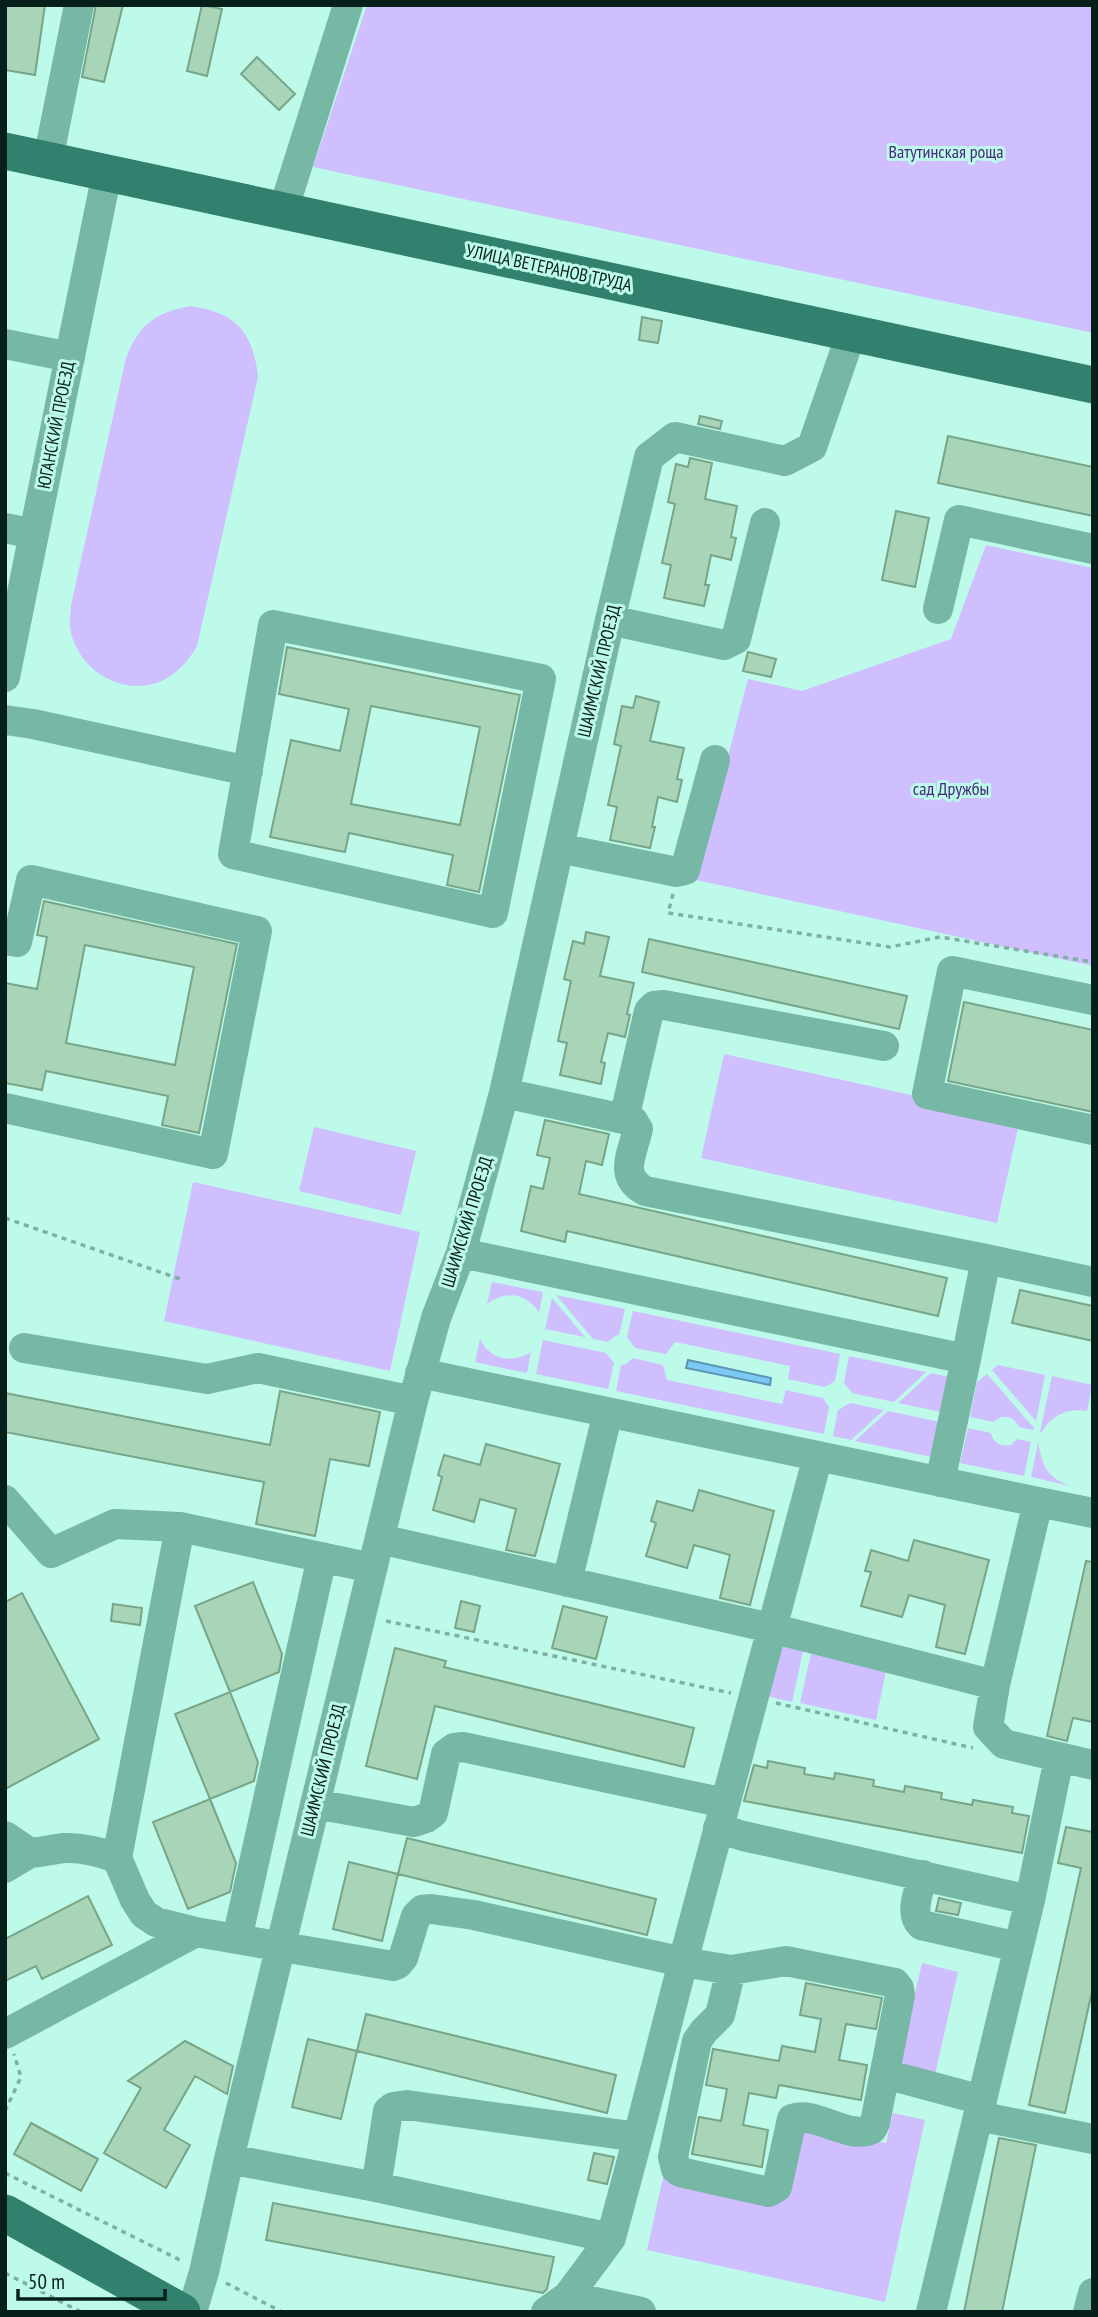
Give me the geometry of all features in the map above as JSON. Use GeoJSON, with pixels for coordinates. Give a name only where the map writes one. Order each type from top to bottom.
{"type":"FeatureCollection","features":[{"type":"Feature","properties":{"kind":"main road","name":"УЛИЦА ВЕТЕРАНОВ ТРУДА"},"geometry":{"type":"LineString","coordinates":[[5,151],[1093,385]]}},
{"type":"Feature","properties":{"kind":"main road"},"geometry":{"type":"LineString","coordinates":[[6,2214],[182,2312]]}},
{"type":"Feature","properties":{"kind":"street"},"geometry":{"type":"LineString","coordinates":[[48,160],[79,5]]}},
{"type":"Feature","properties":{"kind":"street"},"geometry":{"type":"LineString","coordinates":[[282,211],[348,5]]}},
{"type":"Feature","properties":{"kind":"street","name":"ЮГАНСКИЙ ПРОЕЗД"},"geometry":{"type":"LineString","coordinates":[[5,677],[107,173]]}},
{"type":"Feature","properties":{"kind":"street","name":"ШАИМСКИЙ ПРОЕЗД"},"geometry":{"type":"LineString","coordinates":[[192,2312],[204,2272],[416,1387],[436,1318],[461,1253],[504,1093],[649,457],[675,437],[785,461],[812,447],[851,334]]}},
{"type":"Feature","properties":{"kind":"street"},"geometry":{"type":"LineString","coordinates":[[5,344],[70,357]]}},
{"type":"Feature","properties":{"kind":"street"},"geometry":{"type":"LineString","coordinates":[[938,609],[959,520],[1093,549]]}},
{"type":"Feature","properties":{"kind":"street"},"geometry":{"type":"LineString","coordinates":[[610,620],[724,645],[732,643],[736,639],[765,523]]}},
{"type":"Feature","properties":{"kind":"street"},"geometry":{"type":"LineString","coordinates":[[5,528],[34,534]]}},
{"type":"Feature","properties":{"kind":"street"},"geometry":{"type":"LineString","coordinates":[[273,625],[541,679],[493,914],[233,854],[248,771],[273,625]]}},
{"type":"Feature","properties":{"kind":"street"},"geometry":{"type":"LineString","coordinates":[[5,720],[248,771]]}},
{"type":"Feature","properties":{"kind":"street"},"geometry":{"type":"LineString","coordinates":[[559,848],[677,872],[685,870],[715,760]]}},
{"type":"Feature","properties":{"kind":"street"},"geometry":{"type":"LineString","coordinates":[[5,940],[17,942],[31,880],[257,930],[213,1154],[5,1108]]}},
{"type":"Feature","properties":{"kind":"street"},"geometry":{"type":"LineString","coordinates":[[1093,1000],[952,971],[926,1094],[1093,1130]]}},
{"type":"Feature","properties":{"kind":"street"},"geometry":{"type":"LineString","coordinates":[[624,1119],[649,1011],[654,1006],[664,1005],[884,1046]]}},
{"type":"Feature","properties":{"kind":"street"},"geometry":{"type":"LineString","coordinates":[[504,1093],[633,1121],[638,1129],[628,1174],[633,1184],[645,1191],[1093,1282]]}},
{"type":"Feature","properties":{"kind":"street"},"geometry":{"type":"LineString","coordinates":[[461,1253],[965,1359]]}},
{"type":"Feature","properties":{"kind":"street"},"geometry":{"type":"LineString","coordinates":[[940,1482],[986,1259]]}},
{"type":"Feature","properties":{"kind":"street"},"geometry":{"type":"LineString","coordinates":[[24,1348],[207,1380],[258,1368],[608,1412],[1093,1513]]}},
{"type":"Feature","properties":{"kind":"street"},"geometry":{"type":"LineString","coordinates":[[567,1581],[608,1412]]}},
{"type":"Feature","properties":{"kind":"street"},"geometry":{"type":"LineString","coordinates":[[557,2304],[611,2238],[818,1456]]}},
{"type":"Feature","properties":{"kind":"street"},"geometry":{"type":"LineString","coordinates":[[5,1500],[51,1553],[115,1524],[180,1527],[372,1568]]}},
{"type":"Feature","properties":{"kind":"street"},"geometry":{"type":"LineString","coordinates":[[1038,1502],[995,1685],[988,1727],[1004,1744],[1093,1765]]}},
{"type":"Feature","properties":{"kind":"street"},"geometry":{"type":"LineString","coordinates":[[180,1527],[117,1858],[144,1914],[156,1922],[196,1933],[393,1966],[403,1958],[416,1916],[422,1910],[431,1909],[474,1915],[683,1962],[731,1970],[786,1961],[895,1983],[900,1987],[900,1996],[872,2129],[861,2132],[803,2117],[792,2119],[777,2187],[773,2192],[680,2172],[676,2169],[673,2157],[697,2041],[720,2015],[731,1970]]}},
{"type":"Feature","properties":{"kind":"street"},"geometry":{"type":"LineString","coordinates":[[380,1539],[772,1628],[995,1685]]}},
{"type":"Feature","properties":{"kind":"street"},"geometry":{"type":"LineString","coordinates":[[237,1939],[322,1558]]}},
{"type":"Feature","properties":{"kind":"street"},"geometry":{"type":"LineString","coordinates":[[315,1804],[414,1822],[426,1818],[433,1813],[446,1754],[454,1748],[463,1748],[722,1815],[744,1836],[1030,1900]]}},
{"type":"Feature","properties":{"kind":"street"},"geometry":{"type":"LineString","coordinates":[[931,2312],[1030,1900],[1059,1758]]}},
{"type":"Feature","properties":{"kind":"street"},"geometry":{"type":"LineString","coordinates":[[5,1836],[18,1861],[62,1848],[98,1851],[117,1858]]}},
{"type":"Feature","properties":{"kind":"street"},"geometry":{"type":"LineString","coordinates":[[923,1875],[915,1912],[916,1920],[921,1925],[1018,1947]]}},
{"type":"Feature","properties":{"kind":"street"},"geometry":{"type":"LineString","coordinates":[[7,2033],[196,1933]]}},
{"type":"Feature","properties":{"kind":"street"},"geometry":{"type":"LineString","coordinates":[[885,2074],[980,2108],[1093,2139]]}},
{"type":"Feature","properties":{"kind":"street"},"geometry":{"type":"LineString","coordinates":[[376,2187],[388,2112],[398,2106],[638,2137]]}},
{"type":"Feature","properties":{"kind":"street"},"geometry":{"type":"LineString","coordinates":[[229,2159],[376,2187],[611,2238]]}},
{"type":"Feature","properties":{"kind":"street"},"geometry":{"type":"LineString","coordinates":[[1088,2312],[1093,2293]]}},
{"type":"Feature","properties":{"kind":"street"},"geometry":{"type":"LineString","coordinates":[[557,2304],[641,2312]]}},
{"type":"Feature","properties":{"kind":"path"},"geometry":{"type":"LineString","coordinates":[[677,872],[668,913],[890,947],[940,937],[1093,962]]}},
{"type":"Feature","properties":{"kind":"path"},"geometry":{"type":"LineString","coordinates":[[5,1218],[180,1279]]}},
{"type":"Feature","properties":{"kind":"path"},"geometry":{"type":"LineString","coordinates":[[361,1615],[978,1749]]}},
{"type":"Feature","properties":{"kind":"path"},"geometry":{"type":"LineString","coordinates":[[5,2110],[21,2077],[7,2033]]}},
{"type":"Feature","properties":{"kind":"path"},"geometry":{"type":"LineString","coordinates":[[5,2173],[282,2312]]}},
{"type":"Feature","properties":{"kind":"path"},"geometry":{"type":"LineString","coordinates":[[5,2273],[81,2312]]}},
{"type":"Feature","properties":{"kind":"green space","name":"Ватутинская роща"},"geometry":{"type":"Polygon","coordinates":[[[367,5],[1093,5],[1093,333],[313,167],[367,5]]]}},
{"type":"Feature","properties":{"kind":"green space"},"geometry":{"type":"Polygon","coordinates":[[[190,306],[219,313],[239,326],[252,347],[258,377],[197,646],[183,665],[169,677],[149,685],[133,686],[104,677],[82,656],[70,627],[71,605],[126,358],[136,337],[149,322],[167,312],[190,306]]]}},
{"type":"Feature","properties":{"kind":"green space","name":"сад Дружбы"},"geometry":{"type":"Polygon","coordinates":[[[986,545],[1093,568],[1093,966],[696,880],[748,679],[802,691],[951,639],[986,545]]]}},
{"type":"Feature","properties":{"kind":"green space"},"geometry":{"type":"Polygon","coordinates":[[[724,1054],[1020,1119],[997,1223],[701,1158],[724,1054]]]}},
{"type":"Feature","properties":{"kind":"green space"},"geometry":{"type":"Polygon","coordinates":[[[314,1127],[416,1151],[401,1215],[299,1191],[314,1127]]]}},
{"type":"Feature","properties":{"kind":"green space"},"geometry":{"type":"Polygon","coordinates":[[[193,1182],[420,1232],[390,1371],[164,1321],[193,1182]]]}},
{"type":"Feature","properties":{"kind":"green space"},"geometry":{"type":"Polygon","coordinates":[[[492,1282],[543,1292],[539,1313],[528,1301],[515,1296],[501,1297],[487,1304],[492,1282]]]}},
{"type":"Feature","properties":{"kind":"green space"},"geometry":{"type":"Polygon","coordinates":[[[556,1295],[625,1309],[619,1335],[608,1342],[593,1339],[556,1295]]]}},
{"type":"Feature","properties":{"kind":"green space"},"geometry":{"type":"Polygon","coordinates":[[[552,1298],[585,1337],[545,1329],[552,1298]]]}},
{"type":"Feature","properties":{"kind":"green space"},"geometry":{"type":"Polygon","coordinates":[[[633,1311],[840,1354],[835,1381],[825,1387],[788,1379],[790,1366],[675,1342],[666,1354],[635,1348],[627,1337],[633,1311]]]}},
{"type":"Feature","properties":{"kind":"green space"},"geometry":{"type":"Polygon","coordinates":[[[480,1339],[490,1352],[502,1358],[516,1358],[531,1352],[527,1373],[475,1362],[480,1339]]]}},
{"type":"Feature","properties":{"kind":"green space"},"geometry":{"type":"Polygon","coordinates":[[[543,1340],[606,1353],[614,1363],[608,1389],[536,1374],[543,1340]]]}},
{"type":"Feature","properties":{"kind":"green space"},"geometry":{"type":"Polygon","coordinates":[[[849,1356],[926,1372],[894,1402],[852,1393],[844,1383],[849,1356]]]}},
{"type":"Feature","properties":{"kind":"green space"},"geometry":{"type":"Polygon","coordinates":[[[633,1358],[663,1365],[667,1380],[782,1404],[786,1390],[823,1398],[829,1407],[824,1434],[616,1391],[621,1365],[633,1358]]]}},
{"type":"Feature","properties":{"kind":"green space"},"geometry":{"type":"Polygon","coordinates":[[[998,1365],[1045,1375],[1036,1421],[992,1370],[998,1365]]]}},
{"type":"Feature","properties":{"kind":"green space"},"geometry":{"type":"Polygon","coordinates":[[[931,1373],[949,1377],[942,1412],[898,1403],[931,1373]]]}},
{"type":"Feature","properties":{"kind":"green space"},"geometry":{"type":"Polygon","coordinates":[[[987,1374],[1033,1430],[1019,1427],[1008,1417],[1001,1417],[994,1422],[970,1417],[977,1382],[987,1374]]]}},
{"type":"Feature","properties":{"kind":"green space"},"geometry":{"type":"Polygon","coordinates":[[[1052,1376],[1092,1385],[1087,1411],[1061,1414],[1040,1432],[1052,1376]]]}},
{"type":"Feature","properties":{"kind":"green space"},"geometry":{"type":"Polygon","coordinates":[[[850,1403],[884,1410],[851,1440],[833,1436],[838,1410],[850,1403]]]}},
{"type":"Feature","properties":{"kind":"green space"},"geometry":{"type":"Polygon","coordinates":[[[888,1411],[940,1422],[932,1457],[855,1441],[888,1411]]]}},
{"type":"Feature","properties":{"kind":"green space"},"geometry":{"type":"Polygon","coordinates":[[[968,1428],[991,1433],[1001,1445],[1011,1445],[1017,1439],[1031,1442],[1024,1476],[960,1463],[968,1428]]]}},
{"type":"Feature","properties":{"kind":"green space"},"geometry":{"type":"Polygon","coordinates":[[[1038,1443],[1050,1474],[1071,1486],[1031,1477],[1038,1443]]]}},
{"type":"Feature","properties":{"kind":"green space"},"geometry":{"type":"Polygon","coordinates":[[[779,1642],[804,1647],[792,1702],[767,1696],[779,1642]]]}},
{"type":"Feature","properties":{"kind":"green space"},"geometry":{"type":"Polygon","coordinates":[[[812,1649],[887,1666],[876,1720],[800,1703],[812,1649]]]}},
{"type":"Feature","properties":{"kind":"green space"},"geometry":{"type":"Polygon","coordinates":[[[922,1963],[958,1972],[935,2075],[898,2067],[922,1963]]]}},
{"type":"Feature","properties":{"kind":"green space"},"geometry":{"type":"Polygon","coordinates":[[[893,2113],[925,2120],[885,2302],[647,2250],[664,2173],[783,2199],[799,2124],[886,2143],[893,2113]]]}},
{"type":"Feature","properties":{"kind":"water"},"geometry":{"type":"Polygon","coordinates":[[[688,1360],[771,1378],[770,1385],[686,1368],[688,1360]]]}},
{"type":"Feature","properties":{"kind":"building"},"geometry":{"type":"Polygon","coordinates":[[[5,5],[45,5],[35,75],[5,70],[5,5]]]}},
{"type":"Feature","properties":{"kind":"building"},"geometry":{"type":"Polygon","coordinates":[[[96,5],[123,5],[104,82],[82,77],[96,5]]]}},
{"type":"Feature","properties":{"kind":"building"},"geometry":{"type":"Polygon","coordinates":[[[202,5],[222,9],[207,76],[187,71],[202,5]]]}},
{"type":"Feature","properties":{"kind":"building"},"geometry":{"type":"Polygon","coordinates":[[[257,57],[295,94],[279,110],[241,74],[257,57]]]}},
{"type":"Feature","properties":{"kind":"building"},"geometry":{"type":"Polygon","coordinates":[[[642,317],[662,321],[658,343],[639,340],[642,317]]]}},
{"type":"Feature","properties":{"kind":"building"},"geometry":{"type":"Polygon","coordinates":[[[700,416],[722,421],[720,429],[698,424],[700,416]]]}},
{"type":"Feature","properties":{"kind":"building"},"geometry":{"type":"Polygon","coordinates":[[[948,436],[1093,467],[1093,516],[938,483],[948,436]]]}},
{"type":"Feature","properties":{"kind":"building"},"geometry":{"type":"Polygon","coordinates":[[[690,458],[712,463],[705,499],[737,506],[731,537],[736,538],[731,560],[711,555],[704,606],[664,598],[671,565],[662,563],[675,504],[668,502],[676,464],[688,467],[690,458]]]}},
{"type":"Feature","properties":{"kind":"building"},"geometry":{"type":"Polygon","coordinates":[[[896,511],[929,518],[915,587],[882,580],[896,511]]]}},
{"type":"Feature","properties":{"kind":"building"},"geometry":{"type":"Polygon","coordinates":[[[287,647],[520,695],[479,892],[447,885],[453,855],[349,833],[345,852],[270,837],[291,740],[340,751],[349,709],[279,694],[287,647]],[[371,706],[351,804],[460,825],[480,727],[371,706]]]}},
{"type":"Feature","properties":{"kind":"building"},"geometry":{"type":"Polygon","coordinates":[[[748,652],[776,659],[771,677],[743,671],[748,652]]]}},
{"type":"Feature","properties":{"kind":"building"},"geometry":{"type":"Polygon","coordinates":[[[636,696],[659,702],[650,741],[684,748],[677,779],[682,780],[677,802],[658,797],[650,848],[610,840],[617,807],[608,805],[621,746],[614,744],[622,706],[633,708],[636,696]]]}},
{"type":"Feature","properties":{"kind":"building"},"geometry":{"type":"Polygon","coordinates":[[[44,901],[237,944],[199,1133],[162,1125],[168,1096],[46,1071],[42,1090],[5,1083],[5,983],[37,989],[47,937],[37,935],[44,901]],[[85,945],[66,1043],[175,1065],[194,967],[85,945]]]}},
{"type":"Feature","properties":{"kind":"building"},"geometry":{"type":"Polygon","coordinates":[[[586,932],[609,937],[600,976],[634,983],[625,1037],[608,1033],[601,1062],[605,1063],[601,1084],[560,1075],[567,1043],[558,1041],[571,981],[564,979],[573,941],[584,944],[586,932]]]}},
{"type":"Feature","properties":{"kind":"building"},"geometry":{"type":"Polygon","coordinates":[[[649,939],[907,996],[899,1029],[642,972],[649,939]]]}},
{"type":"Feature","properties":{"kind":"building"},"geometry":{"type":"Polygon","coordinates":[[[964,1002],[1093,1030],[1093,1112],[948,1081],[964,1002]]]}},
{"type":"Feature","properties":{"kind":"building"},"geometry":{"type":"Polygon","coordinates":[[[545,1120],[609,1134],[602,1165],[586,1161],[579,1194],[947,1278],[938,1316],[567,1231],[565,1242],[521,1231],[531,1186],[543,1189],[550,1158],[537,1155],[545,1120]]]}},
{"type":"Feature","properties":{"kind":"building"},"geometry":{"type":"Polygon","coordinates":[[[1020,1290],[1093,1306],[1093,1341],[1012,1323],[1020,1290]]]}},
{"type":"Feature","properties":{"kind":"building"},"geometry":{"type":"Polygon","coordinates":[[[280,1391],[380,1412],[369,1466],[330,1459],[315,1536],[256,1524],[264,1482],[5,1432],[5,1393],[270,1445],[280,1391]]]}},
{"type":"Feature","properties":{"kind":"building"},"geometry":{"type":"Polygon","coordinates":[[[486,1444],[560,1464],[535,1556],[506,1550],[516,1509],[480,1499],[474,1522],[433,1510],[442,1477],[438,1475],[444,1455],[480,1465],[486,1444]]]}},
{"type":"Feature","properties":{"kind":"building"},"geometry":{"type":"Polygon","coordinates":[[[699,1490],[774,1511],[750,1605],[720,1598],[730,1555],[694,1545],[687,1568],[646,1556],[656,1523],[651,1521],[657,1501],[693,1511],[699,1490]]]}},
{"type":"Feature","properties":{"kind":"building"},"geometry":{"type":"Polygon","coordinates":[[[914,1540],[989,1560],[965,1654],[936,1647],[945,1605],[909,1595],[902,1617],[861,1606],[871,1572],[865,1571],[871,1550],[908,1561],[914,1540]]]}},
{"type":"Feature","properties":{"kind":"building"},"geometry":{"type":"Polygon","coordinates":[[[1086,1561],[1093,1562],[1093,1722],[1073,1718],[1067,1741],[1047,1736],[1086,1561]]]}},
{"type":"Feature","properties":{"kind":"building"},"geometry":{"type":"Polygon","coordinates":[[[253,1582],[282,1654],[279,1672],[230,1692],[195,1606],[253,1582]]]}},
{"type":"Feature","properties":{"kind":"building"},"geometry":{"type":"Polygon","coordinates":[[[22,1593],[99,1739],[5,1789],[5,1602],[22,1593]]]}},
{"type":"Feature","properties":{"kind":"building"},"geometry":{"type":"Polygon","coordinates":[[[461,1601],[480,1606],[474,1632],[455,1628],[461,1601]]]}},
{"type":"Feature","properties":{"kind":"building"},"geometry":{"type":"Polygon","coordinates":[[[113,1604],[142,1608],[140,1625],[111,1621],[113,1604]]]}},
{"type":"Feature","properties":{"kind":"building"},"geometry":{"type":"Polygon","coordinates":[[[563,1606],[607,1617],[596,1659],[552,1648],[563,1606]]]}},
{"type":"Feature","properties":{"kind":"building"},"geometry":{"type":"Polygon","coordinates":[[[395,1648],[446,1661],[444,1667],[694,1728],[684,1767],[435,1706],[417,1779],[366,1766],[395,1648]]]}},
{"type":"Feature","properties":{"kind":"building"},"geometry":{"type":"Polygon","coordinates":[[[230,1692],[258,1762],[254,1781],[210,1799],[175,1714],[230,1692]]]}},
{"type":"Feature","properties":{"kind":"building"},"geometry":{"type":"Polygon","coordinates":[[[768,1761],[805,1768],[804,1774],[834,1779],[835,1773],[874,1780],[873,1786],[904,1792],[905,1786],[942,1793],[941,1799],[972,1805],[973,1800],[1013,1807],[1012,1813],[1029,1816],[1022,1853],[744,1801],[754,1765],[767,1768],[768,1761]]]}},
{"type":"Feature","properties":{"kind":"building"},"geometry":{"type":"Polygon","coordinates":[[[210,1799],[236,1863],[230,1892],[188,1909],[153,1822],[210,1799]]]}},
{"type":"Feature","properties":{"kind":"building"},"geometry":{"type":"Polygon","coordinates":[[[1066,1827],[1093,1832],[1093,1987],[1065,2113],[1029,2105],[1081,1868],[1058,1863],[1066,1827]]]}},
{"type":"Feature","properties":{"kind":"building"},"geometry":{"type":"Polygon","coordinates":[[[407,1838],[656,1899],[647,1935],[398,1874],[407,1838]]]}},
{"type":"Feature","properties":{"kind":"building"},"geometry":{"type":"Polygon","coordinates":[[[349,1862],[398,1874],[382,1941],[333,1929],[349,1862]]]}},
{"type":"Feature","properties":{"kind":"building"},"geometry":{"type":"Polygon","coordinates":[[[88,1896],[112,1945],[42,1979],[36,1966],[5,1981],[5,1939],[88,1896]]]}},
{"type":"Feature","properties":{"kind":"building"},"geometry":{"type":"Polygon","coordinates":[[[939,1898],[961,1903],[958,1915],[936,1911],[939,1898]]]}},
{"type":"Feature","properties":{"kind":"building"},"geometry":{"type":"Polygon","coordinates":[[[806,1983],[882,1998],[876,2029],[846,2024],[839,2060],[867,2065],[861,2100],[779,2085],[776,2098],[749,2093],[743,2125],[768,2130],[762,2167],[692,2154],[699,2117],[721,2121],[727,2089],[706,2085],[713,2049],[779,2061],[782,2046],[815,2052],[821,2019],[800,2015],[806,1983]]]}},
{"type":"Feature","properties":{"kind":"building"},"geometry":{"type":"Polygon","coordinates":[[[366,2014],[616,2075],[607,2113],[357,2051],[366,2014]]]}},
{"type":"Feature","properties":{"kind":"building"},"geometry":{"type":"Polygon","coordinates":[[[308,2039],[357,2051],[341,2119],[292,2107],[308,2039]]]}},
{"type":"Feature","properties":{"kind":"building"},"geometry":{"type":"Polygon","coordinates":[[[185,2041],[233,2066],[227,2094],[195,2076],[164,2130],[190,2145],[166,2188],[104,2153],[141,2088],[128,2081],[185,2041]]]}},
{"type":"Feature","properties":{"kind":"building"},"geometry":{"type":"Polygon","coordinates":[[[31,2123],[98,2159],[81,2191],[14,2154],[31,2123]]]}},
{"type":"Feature","properties":{"kind":"building"},"geometry":{"type":"Polygon","coordinates":[[[999,2138],[1036,2145],[1002,2312],[964,2312],[999,2138]]]}},
{"type":"Feature","properties":{"kind":"building"},"geometry":{"type":"Polygon","coordinates":[[[594,2153],[614,2157],[607,2184],[588,2180],[594,2153]]]}},
{"type":"Feature","properties":{"kind":"building"},"geometry":{"type":"Polygon","coordinates":[[[273,2203],[554,2257],[547,2289],[543,2293],[266,2240],[273,2203]]]}}]}
